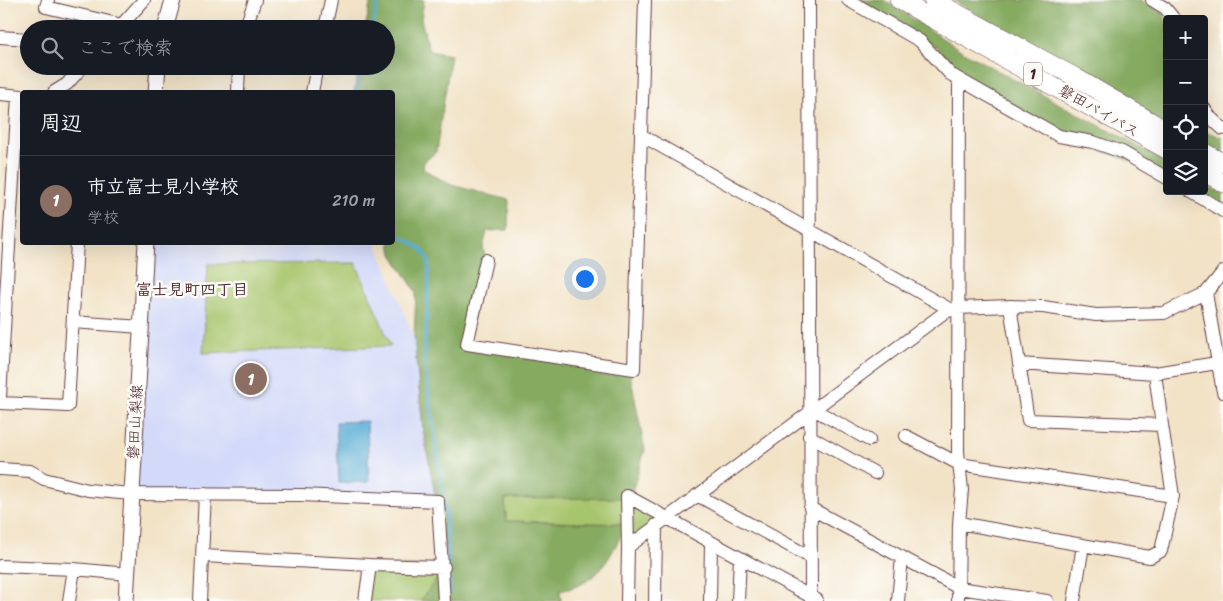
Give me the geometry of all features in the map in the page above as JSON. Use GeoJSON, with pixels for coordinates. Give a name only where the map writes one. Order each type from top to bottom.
{"type":"FeatureCollection","features":[{"type":"Feature","properties":{"kind":"highway","name":"磐田バイパス"},"geometry":{"type":"LineString","coordinates":[[900,0],[1163,148]]}},
{"type":"Feature","properties":{"kind":"highway","name":"磐田バイパス"},"geometry":{"type":"LineString","coordinates":[[933,0],[1075,77],[1163,129]]}},
{"type":"Feature","properties":{"kind":"highway"},"geometry":{"type":"LineString","coordinates":[[1208,154],[1223,163]]}},
{"type":"Feature","properties":{"kind":"highway"},"geometry":{"type":"LineString","coordinates":[[1208,174],[1223,182]]}},
{"type":"Feature","properties":{"kind":"main road"},"geometry":{"type":"LineString","coordinates":[[167,20],[174,0]]}},
{"type":"Feature","properties":{"kind":"main road"},"geometry":{"type":"LineString","coordinates":[[156,90],[157,75]]}},
{"type":"Feature","properties":{"kind":"main road","name":"磐田山梨線"},"geometry":{"type":"LineString","coordinates":[[126,601],[146,245]]}},
{"type":"Feature","properties":{"kind":"street"},"geometry":{"type":"LineString","coordinates":[[48,0],[46,7],[94,20]]}},
{"type":"Feature","properties":{"kind":"street"},"geometry":{"type":"LineString","coordinates":[[126,20],[144,0]]}},
{"type":"Feature","properties":{"kind":"street"},"geometry":{"type":"LineString","coordinates":[[248,20],[255,0]]}},
{"type":"Feature","properties":{"kind":"street"},"geometry":{"type":"LineString","coordinates":[[327,20],[331,0]]}},
{"type":"Feature","properties":{"kind":"street"},"geometry":{"type":"LineString","coordinates":[[486,260],[467,344],[634,369],[645,0]]}},
{"type":"Feature","properties":{"kind":"street"},"geometry":{"type":"LineString","coordinates":[[809,0],[811,410],[809,436],[810,557],[813,600]]}},
{"type":"Feature","properties":{"kind":"street"},"geometry":{"type":"LineString","coordinates":[[848,0],[920,41],[950,74],[1059,136],[1092,142],[1122,152],[1163,176]]}},
{"type":"Feature","properties":{"kind":"street"},"geometry":{"type":"LineString","coordinates":[[1152,0],[1165,8],[1171,15]]}},
{"type":"Feature","properties":{"kind":"street"},"geometry":{"type":"LineString","coordinates":[[0,37],[20,38]]}},
{"type":"Feature","properties":{"kind":"street"},"geometry":{"type":"LineString","coordinates":[[58,90],[68,84],[76,75]]}},
{"type":"Feature","properties":{"kind":"street"},"geometry":{"type":"LineString","coordinates":[[238,90],[239,75]]}},
{"type":"Feature","properties":{"kind":"street"},"geometry":{"type":"LineString","coordinates":[[312,90],[315,75]]}},
{"type":"Feature","properties":{"kind":"street"},"geometry":{"type":"LineString","coordinates":[[958,595],[959,523],[962,490],[959,464],[955,309],[959,79]]}},
{"type":"Feature","properties":{"kind":"street"},"geometry":{"type":"LineString","coordinates":[[0,94],[20,96],[18,166],[4,267],[0,398]]}},
{"type":"Feature","properties":{"kind":"street"},"geometry":{"type":"LineString","coordinates":[[1208,115],[1223,129]]}},
{"type":"Feature","properties":{"kind":"street"},"geometry":{"type":"LineString","coordinates":[[642,135],[955,309],[1010,306],[1043,307],[1096,315],[1164,313],[1206,293],[1223,272]]}},
{"type":"Feature","properties":{"kind":"street"},"geometry":{"type":"LineString","coordinates":[[1197,195],[1223,211]]}},
{"type":"Feature","properties":{"kind":"street"},"geometry":{"type":"LineString","coordinates":[[0,403],[68,406],[77,245]]}},
{"type":"Feature","properties":{"kind":"street"},"geometry":{"type":"LineString","coordinates":[[1206,293],[1220,362],[1223,392]]}},
{"type":"Feature","properties":{"kind":"street"},"geometry":{"type":"LineString","coordinates":[[1010,306],[1028,420],[1162,426]]}},
{"type":"Feature","properties":{"kind":"street"},"geometry":{"type":"LineString","coordinates":[[628,546],[811,410],[955,309]]}},
{"type":"Feature","properties":{"kind":"street"},"geometry":{"type":"LineString","coordinates":[[73,322],[141,327]]}},
{"type":"Feature","properties":{"kind":"street"},"geometry":{"type":"LineString","coordinates":[[1019,364],[1155,373],[1220,362]]}},
{"type":"Feature","properties":{"kind":"street"},"geometry":{"type":"LineString","coordinates":[[959,523],[1150,557],[1160,552],[1173,496],[1155,373]]}},
{"type":"Feature","properties":{"kind":"street"},"geometry":{"type":"LineString","coordinates":[[811,410],[869,440]]}},
{"type":"Feature","properties":{"kind":"street"},"geometry":{"type":"LineString","coordinates":[[809,436],[875,472]]}},
{"type":"Feature","properties":{"kind":"street"},"geometry":{"type":"LineString","coordinates":[[906,436],[959,464],[1173,496]]}},
{"type":"Feature","properties":{"kind":"street"},"geometry":{"type":"LineString","coordinates":[[0,470],[30,472],[44,479],[88,490],[131,494],[300,495],[438,501],[444,567],[444,601]]}},
{"type":"Feature","properties":{"kind":"street"},"geometry":{"type":"LineString","coordinates":[[200,601],[204,556],[205,494]]}},
{"type":"Feature","properties":{"kind":"street"},"geometry":{"type":"LineString","coordinates":[[697,495],[810,557]]}},
{"type":"Feature","properties":{"kind":"street"},"geometry":{"type":"LineString","coordinates":[[627,601],[628,546],[626,496],[661,521],[740,558],[813,600]]}},
{"type":"Feature","properties":{"kind":"street"},"geometry":{"type":"LineString","coordinates":[[810,508],[902,558],[958,595],[1047,601]]}},
{"type":"Feature","properties":{"kind":"street"},"geometry":{"type":"LineString","coordinates":[[655,601],[661,521]]}},
{"type":"Feature","properties":{"kind":"street"},"geometry":{"type":"LineString","coordinates":[[710,601],[711,543]]}},
{"type":"Feature","properties":{"kind":"street"},"geometry":{"type":"LineString","coordinates":[[1074,601],[1083,545]]}},
{"type":"Feature","properties":{"kind":"street"},"geometry":{"type":"LineString","coordinates":[[204,556],[444,567]]}},
{"type":"Feature","properties":{"kind":"street"},"geometry":{"type":"LineString","coordinates":[[738,601],[740,558]]}},
{"type":"Feature","properties":{"kind":"street"},"geometry":{"type":"LineString","coordinates":[[898,601],[902,558]]}},
{"type":"Feature","properties":{"kind":"street"},"geometry":{"type":"LineString","coordinates":[[365,601],[370,565]]}},
{"type":"Feature","properties":{"kind":"street"},"geometry":{"type":"LineString","coordinates":[[0,566],[74,569],[128,574]]}},
{"type":"Feature","properties":{"kind":"street"},"geometry":{"type":"LineString","coordinates":[[69,601],[74,569]]}},
{"type":"Feature","properties":{"kind":"shaded area"},"geometry":{"type":"Polygon","coordinates":[[[146,245],[377,245],[414,337],[423,430],[435,494],[131,494],[146,245]]]}},
{"type":"Feature","properties":{"kind":"green space"},"geometry":{"type":"Polygon","coordinates":[[[371,0],[424,0],[421,19],[429,51],[451,55],[436,152],[424,162],[423,169],[451,185],[509,200],[508,230],[487,231],[483,248],[486,260],[467,344],[630,374],[645,450],[630,498],[505,499],[506,521],[627,524],[615,548],[602,567],[585,582],[560,591],[561,601],[420,601],[448,564],[423,430],[414,337],[416,292],[392,254],[390,245],[395,245],[395,90],[354,90],[357,75],[395,75],[395,20],[367,20],[371,0]]]}},
{"type":"Feature","properties":{"kind":"green space"},"geometry":{"type":"Polygon","coordinates":[[[850,0],[884,0],[965,53],[1163,160],[1163,176],[1151,169],[1045,129],[959,79],[937,48],[850,0]]]}},
{"type":"Feature","properties":{"kind":"green space"},"geometry":{"type":"Polygon","coordinates":[[[953,0],[1141,0],[1164,15],[1163,123],[953,0]]]}},
{"type":"Feature","properties":{"kind":"green space"},"geometry":{"type":"Polygon","coordinates":[[[1208,132],[1223,138],[1223,158],[1208,149],[1208,132]]]}},
{"type":"Feature","properties":{"kind":"green space"},"geometry":{"type":"Polygon","coordinates":[[[1208,186],[1223,194],[1223,213],[1194,195],[1208,195],[1208,186]]]}},
{"type":"Feature","properties":{"kind":"green space"},"geometry":{"type":"Polygon","coordinates":[[[356,263],[391,346],[203,353],[208,264],[356,263]]]}},
{"type":"Feature","properties":{"kind":"green space"},"geometry":{"type":"Polygon","coordinates":[[[627,496],[665,518],[628,542],[627,524],[506,521],[505,499],[627,496]]]}},
{"type":"Feature","properties":{"kind":"green space"},"geometry":{"type":"Polygon","coordinates":[[[370,565],[444,567],[444,601],[365,601],[370,565]]]}},
{"type":"Feature","properties":{"kind":"water"},"geometry":{"type":"Polygon","coordinates":[[[367,421],[369,482],[339,483],[336,422],[367,421]]]}},
{"type":"Feature","properties":{"kind":"waterway"},"geometry":{"type":"LineString","coordinates":[[374,20],[378,0]]}},
{"type":"Feature","properties":{"kind":"waterway"},"geometry":{"type":"LineString","coordinates":[[356,90],[360,75]]}},
{"type":"Feature","properties":{"kind":"waterway"},"geometry":{"type":"LineString","coordinates":[[395,234],[421,249],[427,257],[428,289],[424,359],[446,518],[450,593]]}},
{"type":"Feature","properties":{"kind":"place","name":"市立富士見小学校"},"geometry":{"type":"Point","coordinates":[251,379]}},
{"type":"Feature","properties":{"kind":"district","name":"富士見町四丁目"},"geometry":{"type":"Point","coordinates":[192,289]}}]}
